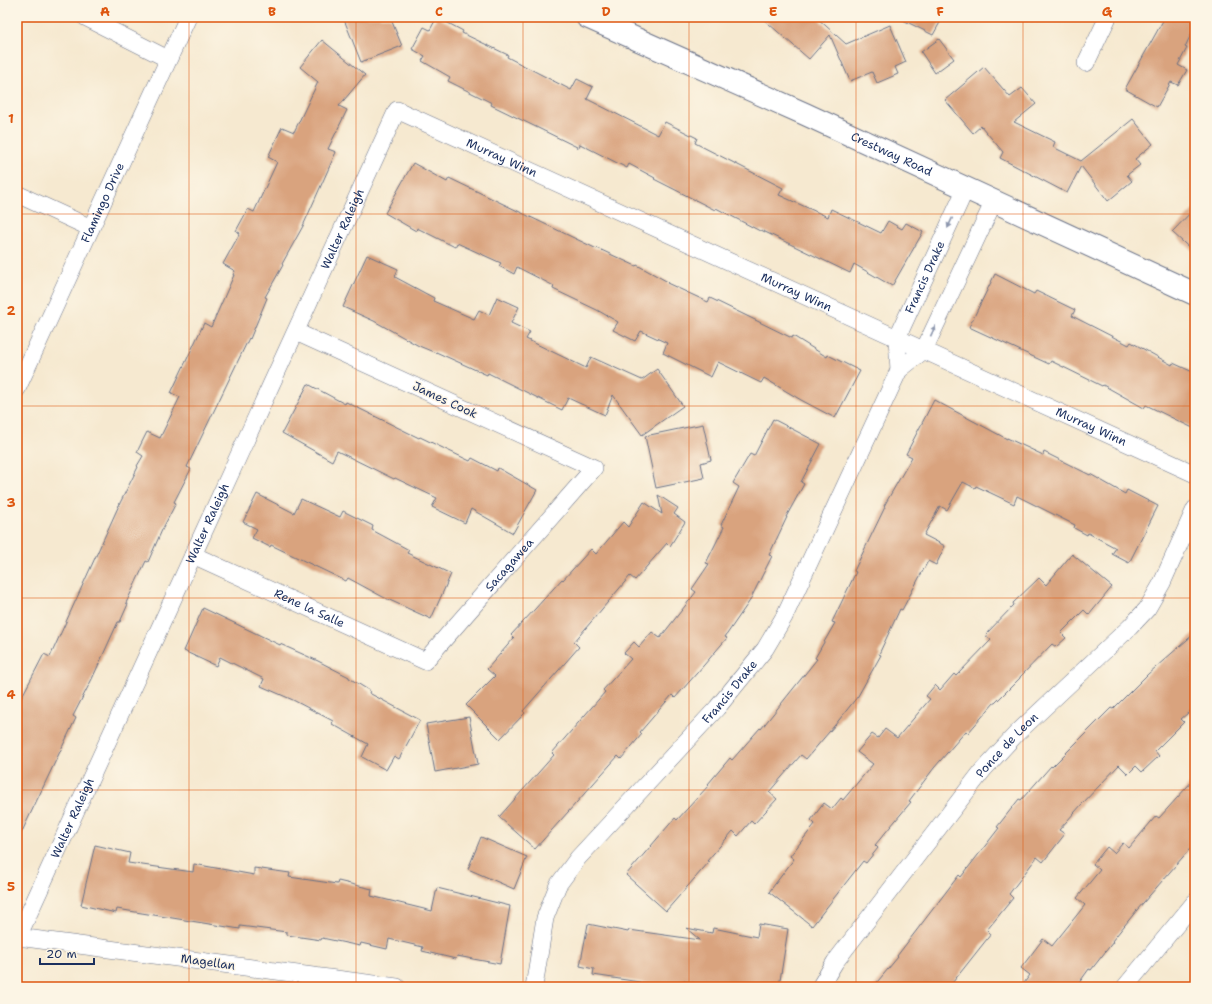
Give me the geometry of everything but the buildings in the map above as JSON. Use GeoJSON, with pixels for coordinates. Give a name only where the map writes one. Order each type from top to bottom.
{"type":"FeatureCollection","features":[{"type":"Feature","properties":{"kind":"main road","name":"Crestway Road"},"geometry":{"type":"LineString","coordinates":[[587,17],[805,114],[1195,294]]}},
{"type":"Feature","properties":{"kind":"street"},"geometry":{"type":"LineString","coordinates":[[85,17],[168,59]]}},
{"type":"Feature","properties":{"kind":"street","name":"Flamingo Drive"},"geometry":{"type":"LineString","coordinates":[[17,389],[188,17]]}},
{"type":"Feature","properties":{"kind":"street"},"geometry":{"type":"LineString","coordinates":[[1086,63],[1108,17]]}},
{"type":"Feature","properties":{"kind":"street","name":"Walter Raleigh"},"geometry":{"type":"LineString","coordinates":[[18,937],[397,110]]}},
{"type":"Feature","properties":{"kind":"street","name":"Murray Winn"},"geometry":{"type":"LineString","coordinates":[[397,110],[1195,474]]}},
{"type":"Feature","properties":{"kind":"street","name":"Francis Drake"},"geometry":{"type":"LineString","coordinates":[[899,370],[897,338],[966,188]]}},
{"type":"Feature","properties":{"kind":"street"},"geometry":{"type":"LineString","coordinates":[[17,194],[91,228]]}},
{"type":"Feature","properties":{"kind":"street","name":"Francis Drake"},"geometry":{"type":"LineString","coordinates":[[534,987],[545,918],[558,886],[578,858],[717,708],[765,649],[784,617],[899,370],[924,350],[994,201]]}},
{"type":"Feature","properties":{"kind":"street","name":"James Cook"},"geometry":{"type":"LineString","coordinates":[[296,332],[594,468]]}},
{"type":"Feature","properties":{"kind":"street","name":"Sacagawea"},"geometry":{"type":"LineString","coordinates":[[426,661],[594,468]]}},
{"type":"Feature","properties":{"kind":"street","name":"Ponce de Leon"},"geometry":{"type":"LineString","coordinates":[[820,987],[835,962],[984,770],[1017,733],[1130,627],[1147,609],[1162,583],[1195,509]]}},
{"type":"Feature","properties":{"kind":"street","name":"Rene la Salle"},"geometry":{"type":"LineString","coordinates":[[193,555],[426,661]]}},
{"type":"Feature","properties":{"kind":"street"},"geometry":{"type":"LineString","coordinates":[[1125,987],[1195,902]]}},
{"type":"Feature","properties":{"kind":"street","name":"Magellan"},"geometry":{"type":"LineString","coordinates":[[18,937],[397,987]]}}]}
